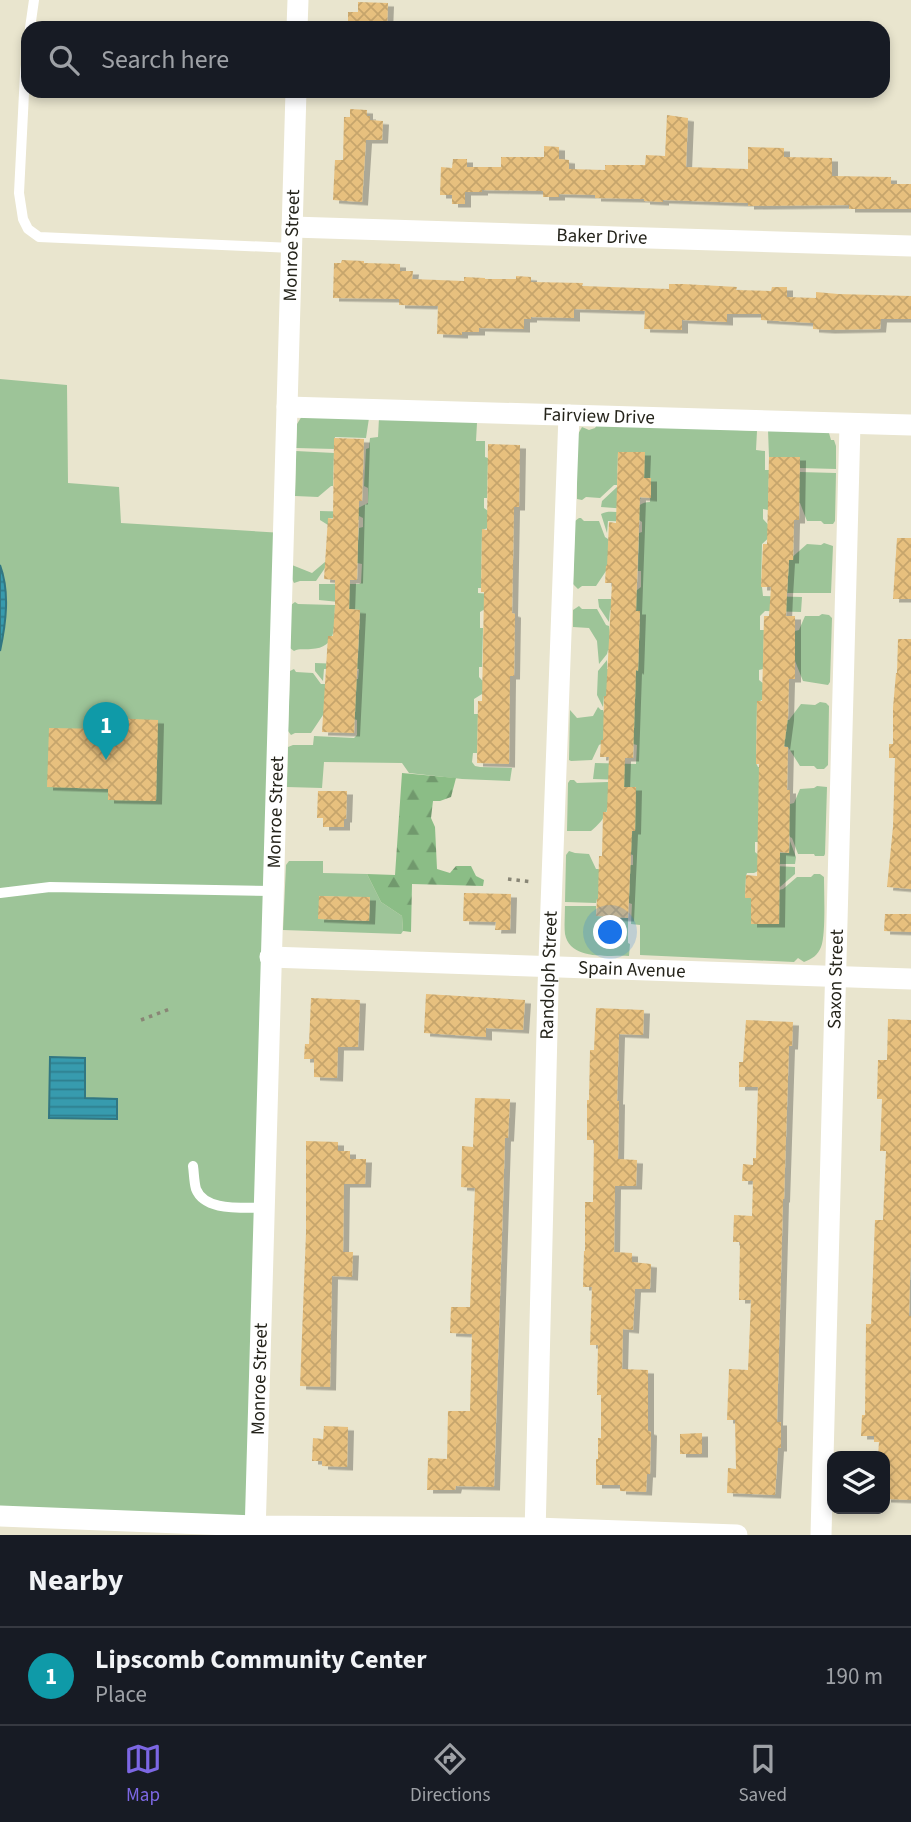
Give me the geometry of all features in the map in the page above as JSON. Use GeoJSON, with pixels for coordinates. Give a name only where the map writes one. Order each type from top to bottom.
{"type":"FeatureCollection","features":[{"type":"Feature","properties":{"kind":"street"},"geometry":{"type":"LineString","coordinates":[[297,21],[298,0]]}},
{"type":"Feature","properties":{"kind":"street","name":"Monroe Street"},"geometry":{"type":"LineString","coordinates":[[255,1531],[296,98]]}},
{"type":"Feature","properties":{"kind":"street","name":"Baker Drive"},"geometry":{"type":"LineString","coordinates":[[292,237],[911,246]]}},
{"type":"Feature","properties":{"kind":"street","name":"Fairview Drive"},"geometry":{"type":"LineString","coordinates":[[287,407],[911,425]]}},
{"type":"Feature","properties":{"kind":"street","name":"Randolph Street"},"geometry":{"type":"LineString","coordinates":[[535,1532],[549,966],[569,415]]}},
{"type":"Feature","properties":{"kind":"street","name":"Saxon Street"},"geometry":{"type":"LineString","coordinates":[[821,1535],[850,424]]}},
{"type":"Feature","properties":{"kind":"street","name":"Spain Avenue"},"geometry":{"type":"LineString","coordinates":[[271,957],[911,979]]}},
{"type":"Feature","properties":{"kind":"street"},"geometry":{"type":"LineString","coordinates":[[0,1516],[255,1531],[737,1535]]}},
{"type":"Feature","properties":{"kind":"lane"},"geometry":{"type":"LineString","coordinates":[[31,21],[34,0]]}},
{"type":"Feature","properties":{"kind":"lane"},"geometry":{"type":"LineString","coordinates":[[24,98],[19,193],[23,219],[28,229],[39,237],[292,237]]}},
{"type":"Feature","properties":{"kind":"lane"},"geometry":{"type":"LineString","coordinates":[[0,893],[50,887],[272,891]]}},
{"type":"Feature","properties":{"kind":"lane"},"geometry":{"type":"LineString","coordinates":[[193,1166],[197,1190],[204,1200],[216,1205],[264,1208]]}},
{"type":"Feature","properties":{"kind":"path"},"geometry":{"type":"LineString","coordinates":[[508,879],[552,884]]}},
{"type":"Feature","properties":{"kind":"path"},"geometry":{"type":"LineString","coordinates":[[141,1020],[170,1009]]}},
{"type":"Feature","properties":{"kind":"green space"},"geometry":{"type":"Polygon","coordinates":[[[0,379],[67,385],[68,483],[119,487],[121,523],[283,533],[255,1526],[0,1516],[0,379]]]}},
{"type":"Feature","properties":{"kind":"green space"},"geometry":{"type":"Polygon","coordinates":[[[302,416],[369,418],[366,438],[335,437],[334,449],[296,448],[297,424],[302,416]]]}},
{"type":"Feature","properties":{"kind":"green space"},"geometry":{"type":"Polygon","coordinates":[[[379,418],[475,420],[476,441],[485,441],[485,457],[488,458],[487,498],[484,498],[484,508],[499,519],[491,527],[482,530],[481,588],[478,588],[478,593],[490,594],[497,602],[480,612],[480,628],[483,628],[482,667],[479,667],[479,677],[490,689],[474,699],[474,714],[478,714],[477,753],[473,753],[472,762],[480,767],[512,768],[510,781],[409,773],[402,763],[324,762],[322,788],[287,787],[288,747],[313,745],[314,736],[354,738],[357,735],[357,720],[354,719],[359,669],[324,669],[323,681],[315,671],[315,663],[342,664],[358,658],[360,610],[349,609],[349,603],[319,600],[319,584],[361,583],[362,564],[357,563],[359,528],[363,527],[363,518],[328,518],[328,525],[320,520],[320,511],[356,512],[356,509],[368,503],[368,488],[364,486],[366,449],[369,448],[370,438],[378,437],[379,418]]]}},
{"type":"Feature","properties":{"kind":"green space"},"geometry":{"type":"Polygon","coordinates":[[[598,423],[757,431],[756,450],[765,451],[765,470],[769,470],[768,510],[763,509],[763,519],[775,532],[762,544],[763,596],[802,597],[801,612],[765,611],[760,616],[760,630],[764,630],[763,669],[759,670],[759,680],[774,692],[757,702],[756,763],[758,767],[765,767],[755,852],[770,865],[754,873],[747,873],[745,897],[751,898],[751,924],[779,924],[779,890],[797,877],[820,874],[824,877],[823,941],[820,950],[804,962],[798,958],[794,962],[640,955],[640,925],[631,924],[630,865],[633,865],[633,855],[629,854],[626,835],[632,835],[635,787],[624,787],[624,780],[593,779],[595,763],[636,764],[637,745],[633,744],[604,696],[603,707],[597,695],[598,671],[607,660],[607,669],[638,670],[640,611],[610,610],[609,622],[599,607],[598,599],[625,599],[641,587],[641,571],[638,571],[642,522],[608,521],[607,533],[601,514],[629,511],[650,502],[651,479],[644,478],[644,452],[618,452],[617,485],[600,498],[577,499],[577,436],[582,427],[589,430],[595,428],[598,423]]]}},
{"type":"Feature","properties":{"kind":"green space"},"geometry":{"type":"Polygon","coordinates":[[[768,430],[829,433],[836,446],[836,469],[800,468],[800,457],[769,457],[768,430]]]}},
{"type":"Feature","properties":{"kind":"green space"},"geometry":{"type":"Polygon","coordinates":[[[296,451],[334,453],[333,486],[318,497],[295,496],[296,451]]]}},
{"type":"Feature","properties":{"kind":"green space"},"geometry":{"type":"Polygon","coordinates":[[[800,472],[836,473],[833,524],[807,521],[800,503],[796,503],[797,475],[800,475],[800,472]]]}},
{"type":"Feature","properties":{"kind":"green space"},"geometry":{"type":"Polygon","coordinates":[[[617,487],[617,497],[641,498],[628,509],[601,507],[602,501],[617,487]]]}},
{"type":"Feature","properties":{"kind":"green space"},"geometry":{"type":"Polygon","coordinates":[[[579,518],[584,521],[599,521],[608,539],[611,566],[606,566],[606,571],[596,586],[582,586],[578,589],[573,584],[575,521],[579,518]]]}},
{"type":"Feature","properties":{"kind":"green space"},"geometry":{"type":"Polygon","coordinates":[[[824,543],[833,546],[831,593],[787,593],[789,560],[807,544],[824,543]]]}},
{"type":"Feature","properties":{"kind":"green space"},"geometry":{"type":"Polygon","coordinates":[[[325,562],[325,568],[316,581],[294,583],[292,565],[312,573],[325,562]]]}},
{"type":"Feature","properties":{"kind":"green space"},"geometry":{"type":"Polygon","coordinates":[[[295,602],[335,605],[333,634],[326,645],[294,651],[290,648],[291,605],[295,602]]]}},
{"type":"Feature","properties":{"kind":"green space"},"geometry":{"type":"Polygon","coordinates":[[[579,606],[582,609],[597,609],[609,626],[613,651],[608,650],[599,664],[597,641],[589,628],[573,627],[573,610],[579,606]]]}},
{"type":"Feature","properties":{"kind":"green space"},"geometry":{"type":"Polygon","coordinates":[[[822,614],[832,618],[828,685],[803,681],[795,661],[791,661],[795,631],[799,630],[805,616],[822,614]]]}},
{"type":"Feature","properties":{"kind":"green space"},"geometry":{"type":"Polygon","coordinates":[[[294,669],[296,672],[313,673],[321,684],[325,684],[328,714],[323,715],[311,733],[291,735],[288,731],[290,671],[294,669]]]}},
{"type":"Feature","properties":{"kind":"green space"},"geometry":{"type":"Polygon","coordinates":[[[820,702],[829,706],[828,765],[824,769],[800,766],[788,747],[784,746],[785,720],[789,720],[801,704],[815,705],[820,702]]]}},
{"type":"Feature","properties":{"kind":"green space"},"geometry":{"type":"Polygon","coordinates":[[[598,707],[607,713],[606,740],[601,740],[592,760],[569,760],[570,710],[577,718],[593,716],[598,707]]]}},
{"type":"Feature","properties":{"kind":"green space"},"geometry":{"type":"Polygon","coordinates":[[[402,773],[456,778],[451,797],[433,801],[431,818],[435,827],[437,869],[450,873],[456,866],[471,866],[476,876],[484,880],[483,886],[412,884],[411,932],[403,931],[402,916],[381,902],[367,874],[395,875],[402,773]]]}},
{"type":"Feature","properties":{"kind":"green space"},"geometry":{"type":"Polygon","coordinates":[[[570,780],[577,783],[608,782],[607,810],[591,831],[567,831],[570,780]]]}},
{"type":"Feature","properties":{"kind":"green space"},"geometry":{"type":"Polygon","coordinates":[[[827,787],[825,854],[798,854],[792,838],[786,835],[786,808],[794,803],[800,789],[827,787]]]}},
{"type":"Feature","properties":{"kind":"green space"},"geometry":{"type":"Polygon","coordinates":[[[790,841],[796,857],[795,864],[774,864],[758,852],[789,853],[790,841]]]}},
{"type":"Feature","properties":{"kind":"green space"},"geometry":{"type":"Polygon","coordinates":[[[569,851],[589,854],[596,869],[599,869],[602,899],[597,899],[596,903],[565,902],[566,855],[569,851]]]}},
{"type":"Feature","properties":{"kind":"green space"},"geometry":{"type":"Polygon","coordinates":[[[289,861],[323,861],[323,873],[367,874],[381,902],[402,916],[403,931],[401,934],[283,930],[286,865],[289,861]],[[320,896],[319,919],[369,921],[370,898],[320,896]]]}},
{"type":"Feature","properties":{"kind":"green space"},"geometry":{"type":"Polygon","coordinates":[[[774,866],[795,867],[795,874],[780,887],[774,866]]]}},
{"type":"Feature","properties":{"kind":"green space"},"geometry":{"type":"Polygon","coordinates":[[[565,906],[596,906],[596,916],[628,918],[629,956],[591,955],[574,949],[565,934],[565,906]]]}},
{"type":"Feature","properties":{"kind":"water"},"geometry":{"type":"Polygon","coordinates":[[[0,565],[6,608],[0,651],[0,565]]]}},
{"type":"Feature","properties":{"kind":"water"},"geometry":{"type":"Polygon","coordinates":[[[50,1057],[85,1058],[85,1098],[117,1099],[117,1119],[49,1118],[50,1057]]]}},
{"type":"Feature","properties":{"kind":"building"},"geometry":{"type":"Polygon","coordinates":[[[358,2],[388,3],[387,21],[348,21],[348,12],[358,12],[358,2]]]}},
{"type":"Feature","properties":{"kind":"building"},"geometry":{"type":"Polygon","coordinates":[[[350,109],[367,110],[370,120],[383,121],[382,140],[366,140],[362,202],[333,200],[335,160],[343,160],[344,117],[350,117],[350,109]]]}},
{"type":"Feature","properties":{"kind":"building"},"geometry":{"type":"Polygon","coordinates":[[[667,115],[688,118],[686,167],[748,169],[748,147],[784,148],[784,157],[832,158],[832,176],[891,177],[891,184],[911,184],[911,209],[849,209],[849,205],[748,206],[748,203],[595,198],[595,195],[559,194],[559,197],[543,197],[543,191],[482,190],[465,192],[465,204],[452,204],[452,195],[440,195],[441,167],[452,168],[453,159],[467,159],[467,167],[501,167],[501,157],[544,157],[544,146],[559,147],[559,159],[569,160],[569,169],[605,170],[605,165],[645,165],[646,155],[665,156],[667,115]]]}},
{"type":"Feature","properties":{"kind":"building"},"geometry":{"type":"Polygon","coordinates":[[[342,260],[400,264],[400,271],[413,271],[412,279],[464,281],[464,277],[516,279],[516,276],[531,277],[531,282],[583,283],[582,286],[669,289],[669,284],[683,284],[771,291],[772,287],[787,287],[787,297],[816,298],[816,292],[911,296],[911,319],[881,319],[880,329],[829,330],[813,329],[813,323],[761,320],[761,314],[727,314],[727,322],[682,320],[682,330],[644,329],[645,311],[574,309],[574,318],[524,319],[524,329],[479,328],[479,332],[462,332],[462,335],[437,334],[438,306],[399,305],[399,299],[333,298],[334,263],[341,263],[342,260]]]}},
{"type":"Feature","properties":{"kind":"building"},"geometry":{"type":"Polygon","coordinates":[[[334,438],[364,439],[357,580],[350,580],[349,609],[360,610],[354,733],[322,732],[328,636],[333,636],[335,605],[335,580],[324,579],[328,518],[333,519],[334,438]]]}},
{"type":"Feature","properties":{"kind":"building"},"geometry":{"type":"Polygon","coordinates":[[[488,444],[520,445],[519,507],[514,507],[514,676],[510,676],[509,764],[477,763],[478,701],[482,701],[482,529],[487,530],[488,444]]]}},
{"type":"Feature","properties":{"kind":"building"},"geometry":{"type":"Polygon","coordinates":[[[618,452],[645,452],[644,478],[651,478],[651,498],[640,497],[636,611],[640,611],[633,758],[625,758],[624,787],[636,787],[628,918],[596,916],[603,812],[607,812],[609,757],[600,757],[612,583],[605,583],[609,522],[616,523],[618,452]]]}},
{"type":"Feature","properties":{"kind":"building"},"geometry":{"type":"Polygon","coordinates":[[[769,457],[800,457],[799,520],[794,520],[793,560],[789,560],[786,616],[795,616],[795,679],[789,679],[784,747],[788,747],[789,853],[780,852],[779,924],[751,924],[751,898],[745,898],[746,875],[757,876],[757,701],[762,701],[764,616],[769,616],[771,587],[761,587],[763,544],[767,544],[769,457]]]}},
{"type":"Feature","properties":{"kind":"building"},"geometry":{"type":"Polygon","coordinates":[[[897,538],[911,538],[911,599],[893,599],[897,538]]]}},
{"type":"Feature","properties":{"kind":"building"},"geometry":{"type":"Polygon","coordinates":[[[898,639],[911,639],[911,889],[887,887],[893,827],[895,758],[889,758],[889,744],[893,744],[898,639]]]}},
{"type":"Feature","properties":{"kind":"building"},"geometry":{"type":"Polygon","coordinates":[[[110,718],[158,720],[156,801],[108,800],[108,789],[47,787],[49,728],[110,729],[110,718]]]}},
{"type":"Feature","properties":{"kind":"building"},"geometry":{"type":"Polygon","coordinates":[[[318,791],[347,791],[344,827],[323,827],[323,818],[317,818],[318,791]]]}},
{"type":"Feature","properties":{"kind":"building"},"geometry":{"type":"Polygon","coordinates":[[[464,893],[511,894],[510,930],[495,930],[496,922],[463,921],[464,893]]]}},
{"type":"Feature","properties":{"kind":"building"},"geometry":{"type":"Polygon","coordinates":[[[319,896],[370,897],[369,921],[318,919],[319,896]]]}},
{"type":"Feature","properties":{"kind":"building"},"geometry":{"type":"Polygon","coordinates":[[[885,914],[911,914],[911,932],[884,931],[885,914]]]}},
{"type":"Feature","properties":{"kind":"building"},"geometry":{"type":"Polygon","coordinates":[[[426,994],[525,1000],[523,1030],[486,1028],[486,1037],[424,1033],[426,994]]]}},
{"type":"Feature","properties":{"kind":"building"},"geometry":{"type":"Polygon","coordinates":[[[311,998],[360,1000],[358,1047],[338,1047],[337,1078],[314,1077],[314,1059],[304,1059],[305,1044],[309,1044],[311,998]]]}},
{"type":"Feature","properties":{"kind":"building"},"geometry":{"type":"Polygon","coordinates":[[[596,1008],[644,1010],[643,1035],[619,1034],[618,1159],[637,1160],[636,1186],[615,1186],[614,1252],[632,1253],[632,1262],[651,1264],[650,1289],[635,1289],[633,1330],[623,1329],[622,1369],[648,1370],[648,1431],[651,1432],[650,1474],[647,1474],[646,1492],[620,1491],[620,1485],[596,1485],[598,1438],[601,1438],[601,1395],[597,1395],[598,1345],[590,1345],[592,1287],[583,1287],[585,1202],[593,1202],[594,1140],[587,1140],[587,1100],[596,1008]]]}},
{"type":"Feature","properties":{"kind":"building"},"geometry":{"type":"Polygon","coordinates":[[[888,1019],[911,1020],[911,1500],[890,1499],[890,1451],[878,1451],[879,1442],[874,1442],[874,1436],[861,1436],[862,1415],[865,1415],[866,1324],[871,1324],[875,1220],[883,1220],[886,1151],[880,1151],[882,1099],[877,1099],[878,1060],[887,1060],[888,1019]]]}},
{"type":"Feature","properties":{"kind":"building"},"geometry":{"type":"Polygon","coordinates":[[[746,1020],[793,1022],[792,1046],[789,1046],[783,1199],[777,1422],[781,1422],[781,1448],[778,1448],[775,1495],[727,1493],[728,1468],[736,1469],[735,1420],[727,1420],[729,1369],[748,1370],[751,1300],[739,1300],[740,1242],[733,1242],[734,1215],[752,1216],[753,1181],[742,1181],[743,1164],[753,1165],[753,1158],[756,1158],[758,1087],[739,1087],[739,1062],[743,1062],[746,1020]]]}},
{"type":"Feature","properties":{"kind":"building"},"geometry":{"type":"Polygon","coordinates":[[[475,1098],[510,1099],[508,1138],[505,1138],[494,1487],[456,1486],[455,1490],[427,1490],[428,1458],[447,1459],[448,1411],[470,1411],[472,1334],[450,1333],[451,1307],[470,1307],[475,1188],[461,1187],[462,1146],[473,1147],[475,1098]]]}},
{"type":"Feature","properties":{"kind":"building"},"geometry":{"type":"Polygon","coordinates":[[[306,1141],[338,1142],[338,1151],[350,1151],[350,1159],[366,1159],[365,1184],[344,1184],[343,1252],[353,1252],[352,1277],[332,1276],[330,1387],[300,1386],[306,1233],[306,1141]]]}},
{"type":"Feature","properties":{"kind":"building"},"geometry":{"type":"Polygon","coordinates":[[[324,1426],[348,1427],[347,1467],[322,1466],[322,1461],[312,1461],[313,1438],[323,1439],[324,1426]]]}},
{"type":"Feature","properties":{"kind":"building"},"geometry":{"type":"Polygon","coordinates":[[[702,1433],[702,1454],[680,1454],[680,1434],[702,1433]]]}},
{"type":"Feature","properties":{"kind":"place","name":"Lipscomb Community Center"},"geometry":{"type":"Point","coordinates":[106,760]}}]}
